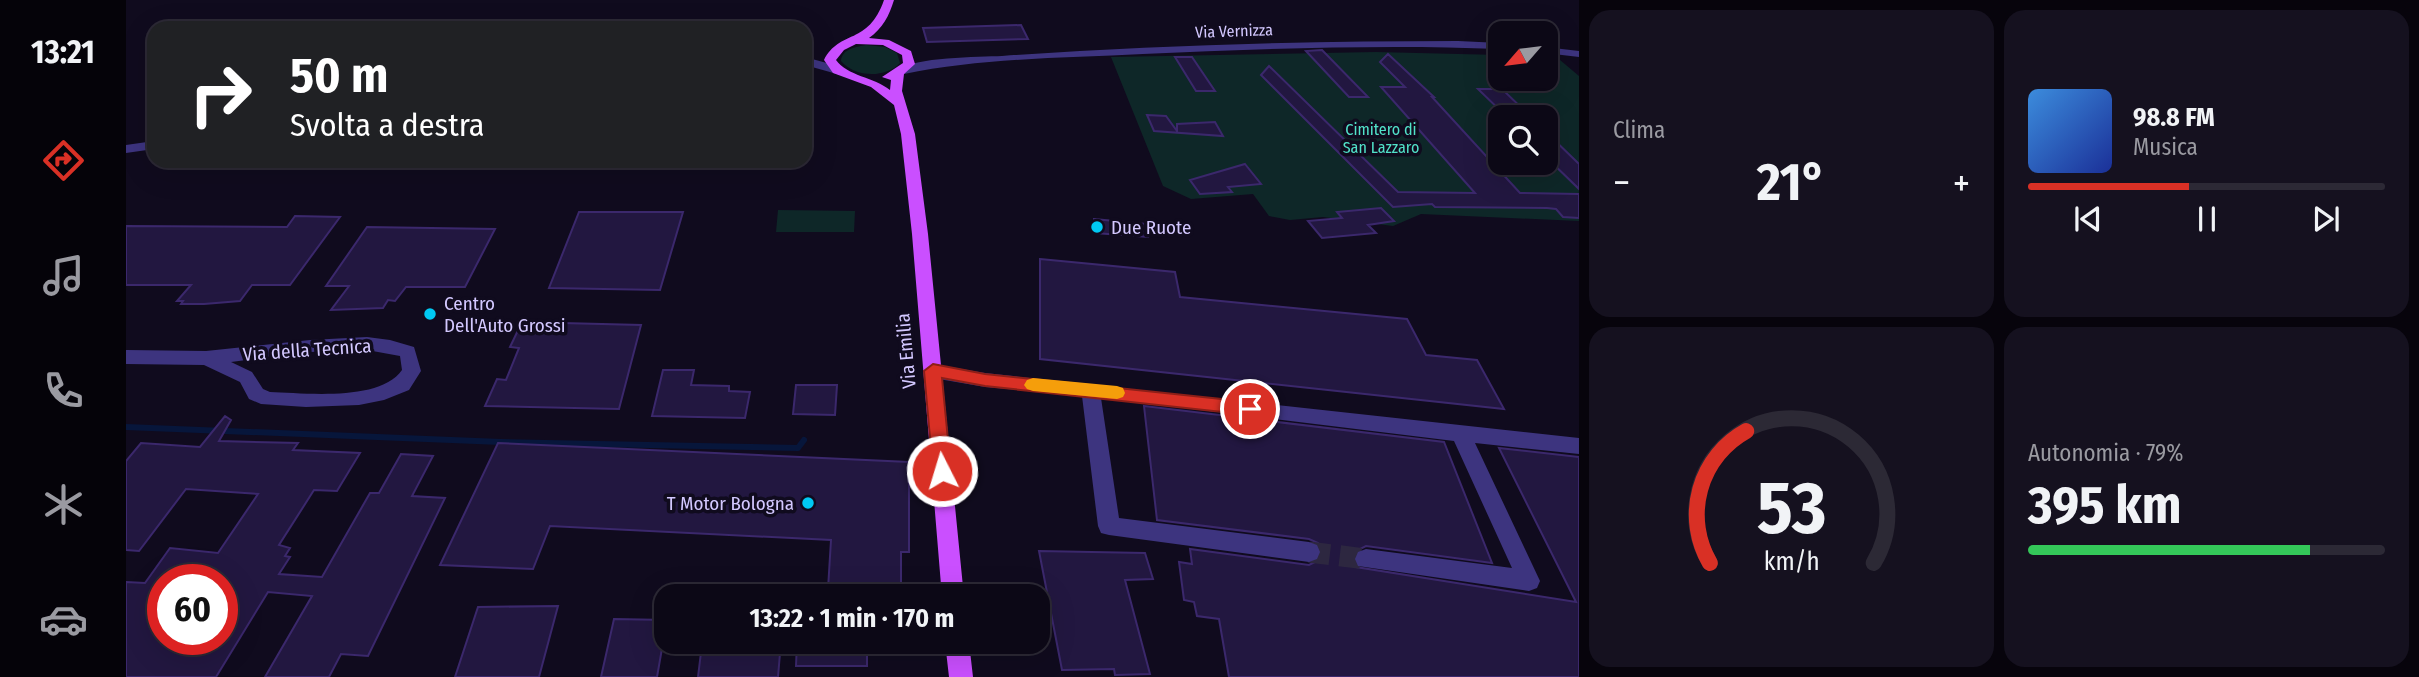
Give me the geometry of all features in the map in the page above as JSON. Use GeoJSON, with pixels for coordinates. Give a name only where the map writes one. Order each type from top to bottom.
{"type":"FeatureCollection","features":[{"type":"Feature","properties":{"kind":"main road"},"geometry":{"type":"LineString","coordinates":[[889,0],[883,21],[885,33],[894,44],[907,52]]}},
{"type":"Feature","properties":{"kind":"main road"},"geometry":{"type":"LineString","coordinates":[[883,21],[871,33],[835,50],[830,60],[837,70],[884,89],[899,103]]}},
{"type":"Feature","properties":{"kind":"main road"},"geometry":{"type":"LineString","coordinates":[[854,42],[874,40],[894,44]]}},
{"type":"Feature","properties":{"kind":"main road","name":"Via Emilia"},"geometry":{"type":"LineString","coordinates":[[907,52],[910,58],[895,85],[908,134],[952,584]]}},
{"type":"Feature","properties":{"kind":"main road"},"geometry":{"type":"LineString","coordinates":[[852,77],[872,79],[901,72]]}},
{"type":"Feature","properties":{"kind":"main road"},"geometry":{"type":"LineString","coordinates":[[958,654],[961,677]]}},
{"type":"Feature","properties":{"kind":"street","name":"Via Vernizza"},"geometry":{"type":"LineString","coordinates":[[901,72],[971,61],[1280,45],[1488,46]]}},
{"type":"Feature","properties":{"kind":"street"},"geometry":{"type":"LineString","coordinates":[[812,58],[835,50]]}},
{"type":"Feature","properties":{"kind":"street","name":"Via Vernizza"},"geometry":{"type":"LineString","coordinates":[[907,52],[933,59],[971,61]]}},
{"type":"Feature","properties":{"kind":"street"},"geometry":{"type":"LineString","coordinates":[[1558,52],[1579,54]]}},
{"type":"Feature","properties":{"kind":"street"},"geometry":{"type":"LineString","coordinates":[[812,62],[837,70]]}},
{"type":"Feature","properties":{"kind":"street"},"geometry":{"type":"LineString","coordinates":[[126,149],[147,146]]}},
{"type":"Feature","properties":{"kind":"street","name":"Via della Tecnica"},"geometry":{"type":"LineString","coordinates":[[126,357],[206,358],[316,346],[389,345],[408,352],[412,366],[409,379],[403,384],[372,397],[268,398],[256,394],[246,377],[206,358]]}},
{"type":"Feature","properties":{"kind":"street"},"geometry":{"type":"LineString","coordinates":[[933,371],[985,380],[1579,446]]}},
{"type":"Feature","properties":{"kind":"street"},"geometry":{"type":"LineString","coordinates":[[1091,390],[1109,526],[1309,552]]}},
{"type":"Feature","properties":{"kind":"street"},"geometry":{"type":"LineString","coordinates":[[1366,559],[1529,581],[1461,433]]}},
{"type":"Feature","properties":{"kind":"green space"},"geometry":{"type":"Polygon","coordinates":[[[866,45],[885,47],[897,53],[900,63],[886,72],[870,74],[854,70],[841,61],[846,51],[866,45]]]}},
{"type":"Feature","properties":{"kind":"green space","name":"Cimitero di San Lazzaro"},"geometry":{"type":"Polygon","coordinates":[[[1376,52],[1488,55],[1488,91],[1558,91],[1558,60],[1579,76],[1579,221],[1421,214],[1393,226],[1323,217],[1290,220],[1269,216],[1253,194],[1191,199],[1163,186],[1111,57],[1376,52]]]}},
{"type":"Feature","properties":{"kind":"green space"},"geometry":{"type":"Polygon","coordinates":[[[778,210],[855,211],[854,232],[776,232],[778,210]]]}},
{"type":"Feature","properties":{"kind":"building"},"geometry":{"type":"Polygon","coordinates":[[[1021,25],[1028,39],[927,42],[923,28],[1021,25]]]}},
{"type":"Feature","properties":{"kind":"building"},"geometry":{"type":"Polygon","coordinates":[[[1322,50],[1368,97],[1349,97],[1306,51],[1322,50]]]}},
{"type":"Feature","properties":{"kind":"building"},"geometry":{"type":"Polygon","coordinates":[[[1388,54],[1434,97],[1488,158],[1488,175],[1504,175],[1520,193],[1579,194],[1579,218],[1563,217],[1556,209],[1547,208],[1435,207],[1432,204],[1393,207],[1261,75],[1269,66],[1398,192],[1475,193],[1381,87],[1405,87],[1380,62],[1388,54]]]}},
{"type":"Feature","properties":{"kind":"building"},"geometry":{"type":"Polygon","coordinates":[[[1175,57],[1192,57],[1215,91],[1196,91],[1175,57]]]}},
{"type":"Feature","properties":{"kind":"building"},"geometry":{"type":"Polygon","coordinates":[[[1478,89],[1504,91],[1519,105],[1495,105],[1478,89]]]}},
{"type":"Feature","properties":{"kind":"building"},"geometry":{"type":"Polygon","coordinates":[[[1147,115],[1166,116],[1177,131],[1177,124],[1215,122],[1223,136],[1154,131],[1147,115]]]}},
{"type":"Feature","properties":{"kind":"building"},"geometry":{"type":"Polygon","coordinates":[[[1558,144],[1579,164],[1579,189],[1558,169],[1558,144]]]}},
{"type":"Feature","properties":{"kind":"building"},"geometry":{"type":"Polygon","coordinates":[[[1245,164],[1261,184],[1228,187],[1232,192],[1200,194],[1190,180],[1245,164]]]}},
{"type":"Feature","properties":{"kind":"building"},"geometry":{"type":"Polygon","coordinates":[[[1381,208],[1394,221],[1368,225],[1376,233],[1322,238],[1308,221],[1342,218],[1337,212],[1381,208]]]}},
{"type":"Feature","properties":{"kind":"building"},"geometry":{"type":"Polygon","coordinates":[[[579,212],[683,212],[660,290],[549,288],[579,212]]]}},
{"type":"Feature","properties":{"kind":"building"},"geometry":{"type":"Polygon","coordinates":[[[295,216],[340,217],[290,285],[252,285],[240,301],[181,304],[183,301],[177,301],[191,285],[126,285],[126,226],[287,227],[295,216]]]}},
{"type":"Feature","properties":{"kind":"building"},"geometry":{"type":"Polygon","coordinates":[[[1094,219],[1146,224],[1148,237],[1095,233],[1094,219]]]}},
{"type":"Feature","properties":{"kind":"building"},"geometry":{"type":"Polygon","coordinates":[[[367,227],[495,229],[465,287],[406,287],[395,301],[388,300],[383,308],[331,310],[349,286],[326,286],[367,227]]]}},
{"type":"Feature","properties":{"kind":"building"},"geometry":{"type":"Polygon","coordinates":[[[1040,259],[1175,272],[1180,297],[1407,319],[1426,355],[1477,360],[1504,409],[1040,359],[1040,259]]]}},
{"type":"Feature","properties":{"kind":"building"},"geometry":{"type":"Polygon","coordinates":[[[522,322],[641,325],[619,409],[485,406],[497,379],[506,380],[519,348],[510,347],[522,322]]]}},
{"type":"Feature","properties":{"kind":"building"},"geometry":{"type":"Polygon","coordinates":[[[663,370],[694,370],[691,385],[729,386],[729,391],[750,392],[745,418],[652,416],[663,370]]]}},
{"type":"Feature","properties":{"kind":"building"},"geometry":{"type":"Polygon","coordinates":[[[796,385],[837,385],[835,415],[793,414],[796,385]]]}},
{"type":"Feature","properties":{"kind":"building"},"geometry":{"type":"Polygon","coordinates":[[[1144,406],[1444,442],[1492,563],[1366,546],[1356,551],[1353,558],[1356,567],[1576,602],[1499,448],[1579,457],[1579,677],[1229,677],[1219,619],[1197,616],[1194,602],[1184,600],[1179,562],[1192,564],[1190,549],[1309,565],[1319,560],[1322,551],[1318,543],[1309,539],[1157,520],[1144,406]]]}},
{"type":"Feature","properties":{"kind":"building"},"geometry":{"type":"Polygon","coordinates":[[[225,416],[231,420],[219,441],[298,443],[293,450],[360,453],[337,491],[314,490],[279,545],[290,548],[285,556],[290,557],[279,574],[322,577],[370,493],[379,493],[401,454],[433,456],[412,496],[445,498],[368,656],[341,654],[329,677],[265,677],[312,596],[268,592],[238,641],[238,564],[159,564],[170,548],[218,553],[258,494],[186,489],[139,551],[126,550],[126,461],[141,443],[200,447],[225,416]]]}},
{"type":"Feature","properties":{"kind":"building"},"geometry":{"type":"Polygon","coordinates":[[[498,443],[909,462],[909,552],[901,552],[901,584],[828,584],[831,540],[550,526],[533,569],[440,565],[498,443]]]}},
{"type":"Feature","properties":{"kind":"building"},"geometry":{"type":"Polygon","coordinates":[[[1039,551],[1145,553],[1153,579],[1125,580],[1150,674],[1115,675],[1114,669],[1062,670],[1050,608],[1050,584],[1045,584],[1039,551]]]}},
{"type":"Feature","properties":{"kind":"building"},"geometry":{"type":"Polygon","coordinates":[[[147,580],[147,655],[229,655],[216,677],[126,677],[126,582],[145,583],[147,580]]]}},
{"type":"Feature","properties":{"kind":"building"},"geometry":{"type":"Polygon","coordinates":[[[558,606],[539,677],[455,677],[478,607],[558,606]]]}},
{"type":"Feature","properties":{"kind":"building"},"geometry":{"type":"Polygon","coordinates":[[[614,619],[654,620],[654,654],[661,654],[657,677],[601,677],[614,619]]]}},
{"type":"Feature","properties":{"kind":"building"},"geometry":{"type":"Polygon","coordinates":[[[701,654],[780,654],[778,677],[698,677],[701,654]]]}},
{"type":"Feature","properties":{"kind":"building"},"geometry":{"type":"Polygon","coordinates":[[[796,654],[867,654],[867,666],[796,666],[796,654]]]}},
{"type":"Feature","properties":{"kind":"waterway"},"geometry":{"type":"LineString","coordinates":[[126,427],[501,442],[798,448],[804,440]]}},
{"type":"Feature","properties":{"kind":"tunnel"},"geometry":{"type":"LineString","coordinates":[[1309,552],[1366,559]]}},
{"type":"Feature","properties":{"kind":"slow traffic"},"geometry":{"type":"LineString","coordinates":[[1033,385],[1117,393]]}},
{"type":"Feature","properties":{"kind":"place","name":"Due Ruote"},"geometry":{"type":"Point","coordinates":[1097,227]}},
{"type":"Feature","properties":{"kind":"place","name":"Centro Dell'Auto Grossi"},"geometry":{"type":"Point","coordinates":[430,314]}},
{"type":"Feature","properties":{"kind":"place","name":"T Motor Bologna"},"geometry":{"type":"Point","coordinates":[808,503]}},
{"type":"Feature","properties":{"kind":"route"},"geometry":{"type":"LineString","coordinates":[[942,471],[933,371],[985,380],[1250,409]]}}]}
